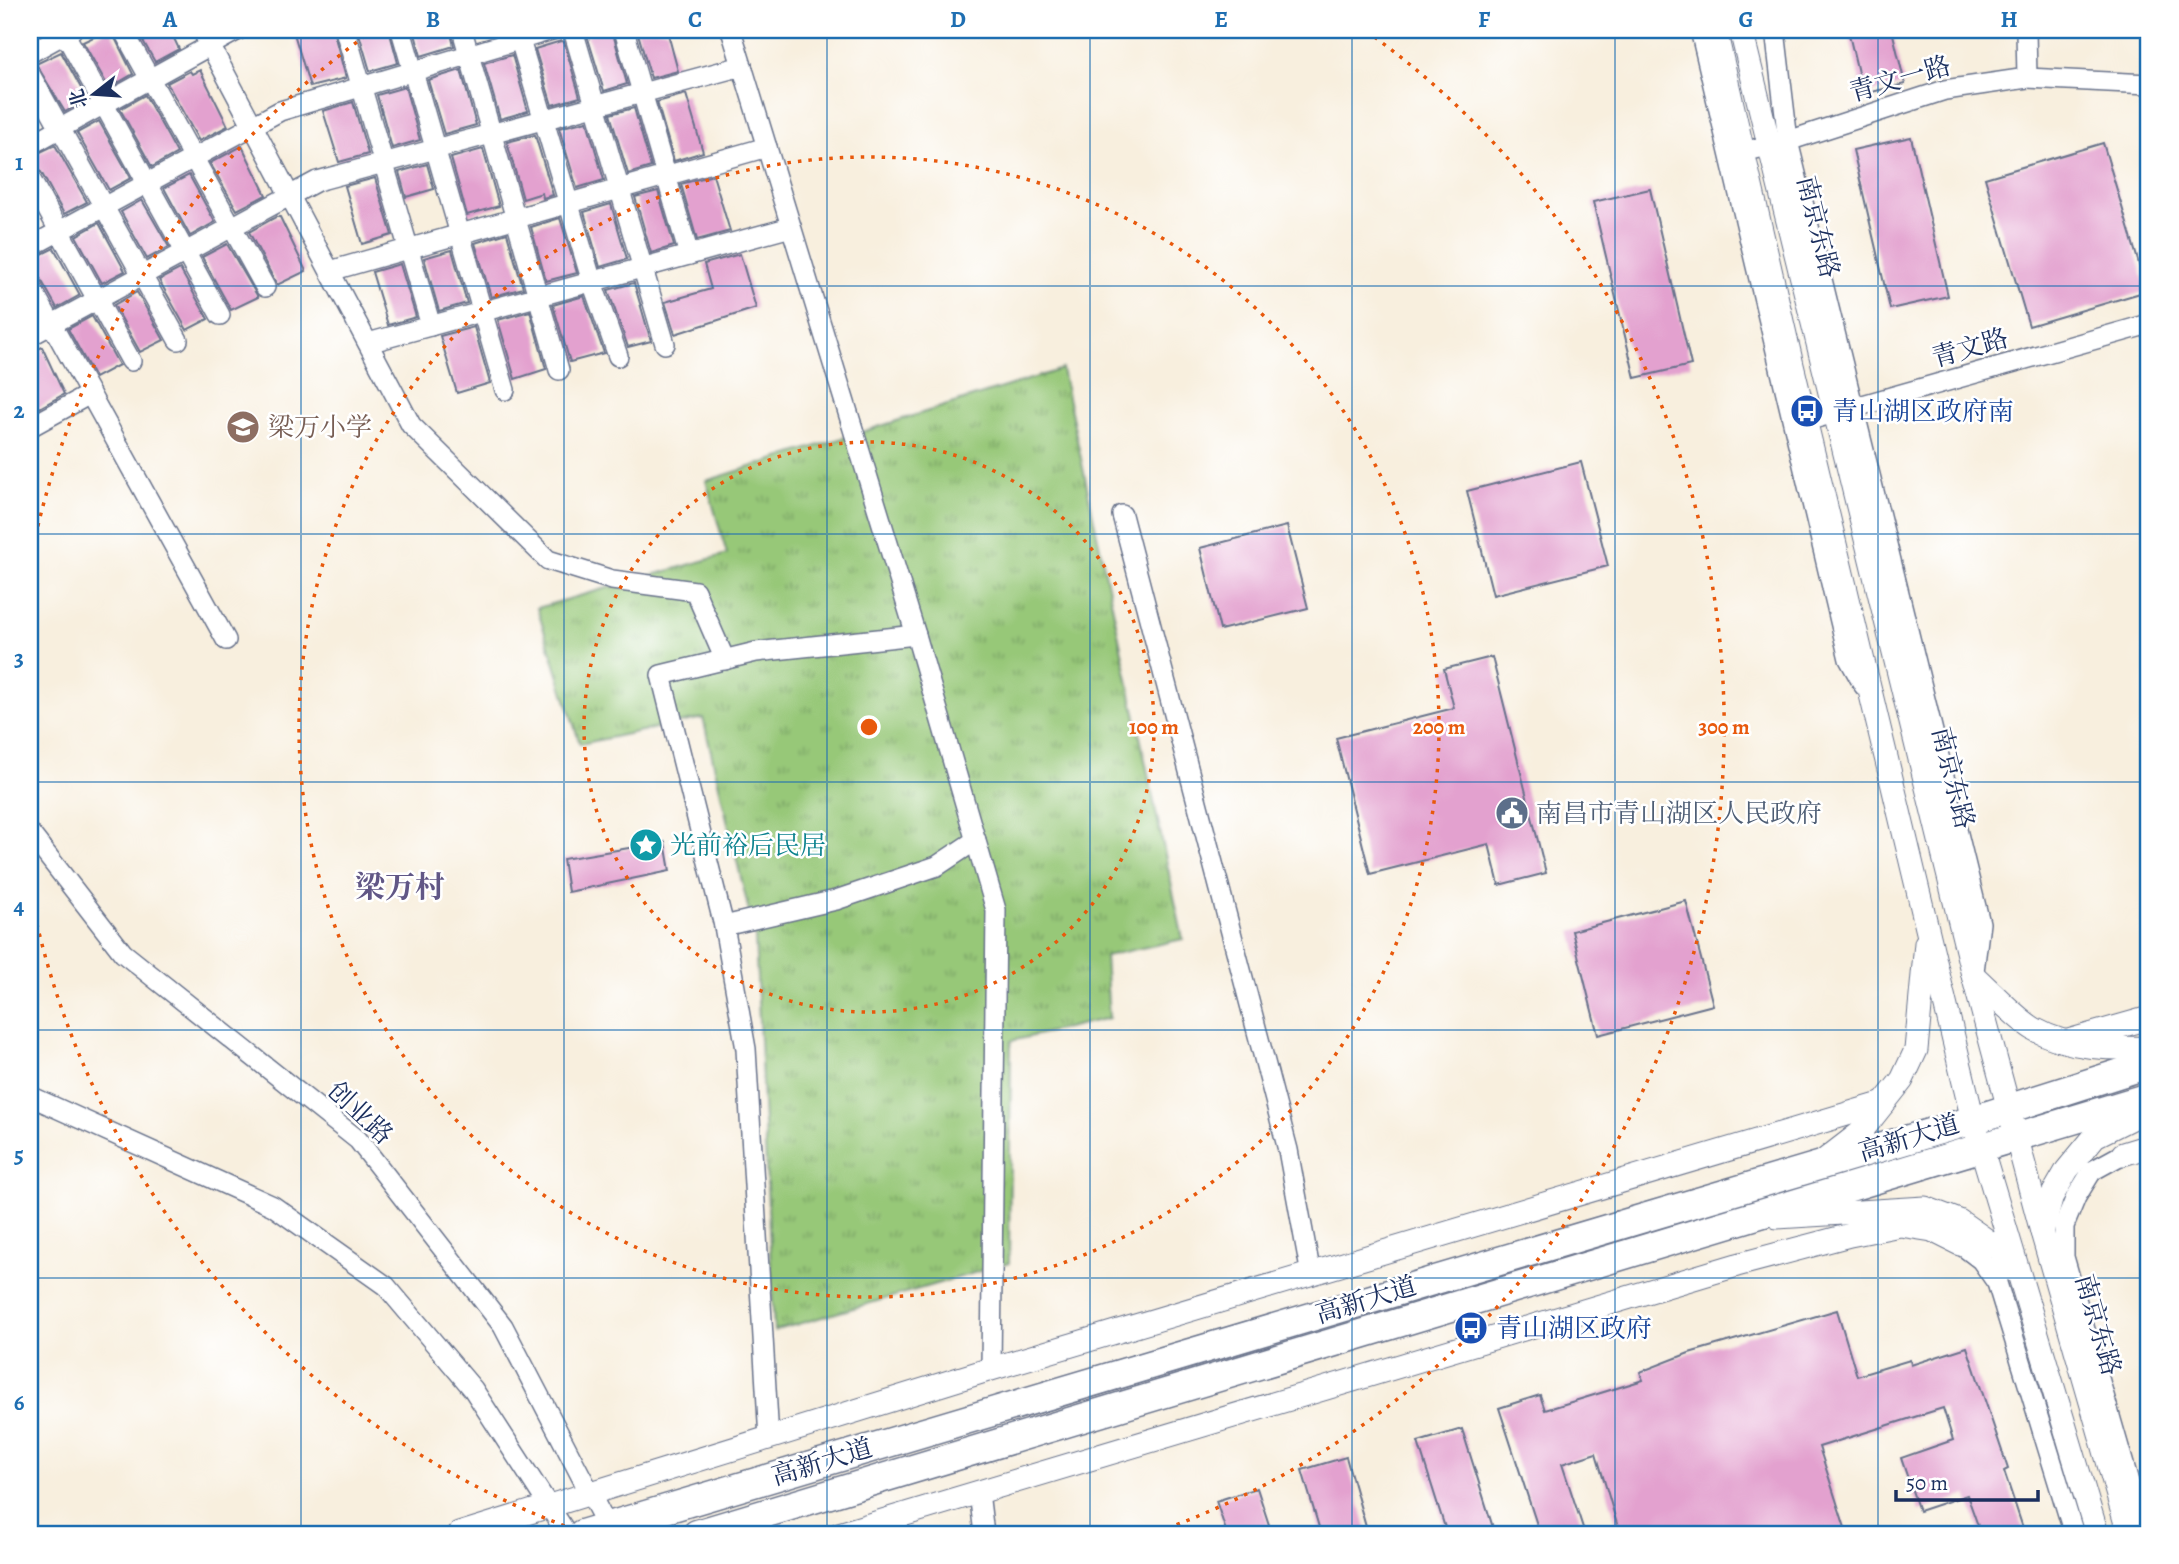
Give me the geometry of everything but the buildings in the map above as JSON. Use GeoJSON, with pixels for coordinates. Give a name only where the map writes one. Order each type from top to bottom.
{"type":"FeatureCollection","features":[{"type":"Feature","properties":{"kind":"highway","name":"高新大道"},"geometry":{"type":"LineString","coordinates":[[594,1530],[1973,1120],[2149,1064]]}},
{"type":"Feature","properties":{"kind":"highway","name":"高新大道"},"geometry":{"type":"LineString","coordinates":[[697,1534],[2149,1097]]}},
{"type":"Feature","properties":{"kind":"main road","name":"南京东路"},"geometry":{"type":"LineString","coordinates":[[1715,30],[1973,1120],[2097,1534]]}},
{"type":"Feature","properties":{"kind":"main road","name":"南京东路"},"geometry":{"type":"LineString","coordinates":[[1741,30],[1778,143],[1844,411],[1973,975],[2042,1232],[2129,1534]]}},
{"type":"Feature","properties":{"kind":"main road"},"geometry":{"type":"LineString","coordinates":[[1816,1166],[1860,1133],[1902,1080],[1916,1050],[1927,929]]}},
{"type":"Feature","properties":{"kind":"main road"},"geometry":{"type":"LineString","coordinates":[[1973,975],[2032,1028],[2065,1042],[2102,1049],[2149,1048]]}},
{"type":"Feature","properties":{"kind":"main road"},"geometry":{"type":"LineString","coordinates":[[2065,1042],[2149,1018]]}},
{"type":"Feature","properties":{"kind":"main road"},"geometry":{"type":"LineString","coordinates":[[458,1534],[991,1369],[1884,1103]]}},
{"type":"Feature","properties":{"kind":"main road"},"geometry":{"type":"LineString","coordinates":[[2042,1232],[2052,1196],[2067,1170],[2095,1136],[2149,1109]]}},
{"type":"Feature","properties":{"kind":"main road"},"geometry":{"type":"LineString","coordinates":[[2123,1154],[2149,1146]]}},
{"type":"Feature","properties":{"kind":"main road"},"geometry":{"type":"LineString","coordinates":[[1746,1219],[1925,1208],[1959,1221],[1999,1249],[2033,1318]]}},
{"type":"Feature","properties":{"kind":"main road"},"geometry":{"type":"LineString","coordinates":[[839,1534],[1737,1265],[1850,1235],[1900,1225],[1932,1230],[1960,1244]]}},
{"type":"Feature","properties":{"kind":"street"},"geometry":{"type":"LineString","coordinates":[[123,30],[265,287]]}},
{"type":"Feature","properties":{"kind":"street"},"geometry":{"type":"LineString","coordinates":[[30,145],[150,79],[206,37],[238,30]]}},
{"type":"Feature","properties":{"kind":"street"},"geometry":{"type":"LineString","coordinates":[[345,30],[431,326]]}},
{"type":"Feature","properties":{"kind":"street"},"geometry":{"type":"LineString","coordinates":[[401,30],[505,390]]}},
{"type":"Feature","properties":{"kind":"street"},"geometry":{"type":"LineString","coordinates":[[462,30],[558,370]]}},
{"type":"Feature","properties":{"kind":"street"},"geometry":{"type":"LineString","coordinates":[[30,247],[280,111],[469,55],[518,35],[552,30]]}},
{"type":"Feature","properties":{"kind":"street"},"geometry":{"type":"LineString","coordinates":[[573,30],[665,344]]}},
{"type":"Feature","properties":{"kind":"street"},"geometry":{"type":"LineString","coordinates":[[624,30],[689,255]]}},
{"type":"Feature","properties":{"kind":"street"},"geometry":{"type":"LineString","coordinates":[[731,30],[916,635],[996,910],[991,1369]]}},
{"type":"Feature","properties":{"kind":"street"},"geometry":{"type":"LineString","coordinates":[[1700,30],[1849,659],[1873,703]]}},
{"type":"Feature","properties":{"kind":"street"},"geometry":{"type":"LineString","coordinates":[[1775,30],[1778,143]]}},
{"type":"Feature","properties":{"kind":"street"},"geometry":{"type":"LineString","coordinates":[[2026,30],[2027,78]]}},
{"type":"Feature","properties":{"kind":"street"},"geometry":{"type":"LineString","coordinates":[[30,53],[69,32],[104,104],[220,315]]}},
{"type":"Feature","properties":{"kind":"street"},"geometry":{"type":"LineString","coordinates":[[518,35],[592,282],[618,356]]}},
{"type":"Feature","properties":{"kind":"street"},"geometry":{"type":"LineString","coordinates":[[206,37],[411,425],[548,559],[612,580],[695,591],[725,660]]}},
{"type":"Feature","properties":{"kind":"street"},"geometry":{"type":"LineString","coordinates":[[30,336],[317,180],[742,66]]}},
{"type":"Feature","properties":{"kind":"street"},"geometry":{"type":"LineString","coordinates":[[30,74],[178,340]]}},
{"type":"Feature","properties":{"kind":"street","name":"青文一路"},"geometry":{"type":"LineString","coordinates":[[1744,152],[1945,90],[2027,78],[2149,84]]}},
{"type":"Feature","properties":{"kind":"street"},"geometry":{"type":"LineString","coordinates":[[330,271],[767,147]]}},
{"type":"Feature","properties":{"kind":"street"},"geometry":{"type":"LineString","coordinates":[[30,178],[131,361]]}},
{"type":"Feature","properties":{"kind":"street"},"geometry":{"type":"LineString","coordinates":[[368,343],[792,228]]}},
{"type":"Feature","properties":{"kind":"street"},"geometry":{"type":"LineString","coordinates":[[30,285],[226,640]]}},
{"type":"Feature","properties":{"kind":"street","name":"青文路"},"geometry":{"type":"LineString","coordinates":[[1806,421],[2149,324]]}},
{"type":"Feature","properties":{"kind":"street"},"geometry":{"type":"LineString","coordinates":[[30,426],[90,394]]}},
{"type":"Feature","properties":{"kind":"street"},"geometry":{"type":"LineString","coordinates":[[1122,516],[1288,1150],[1311,1275]]}},
{"type":"Feature","properties":{"kind":"street"},"geometry":{"type":"LineString","coordinates":[[769,1439],[746,1049],[724,926],[661,675],[756,652],[916,635]]}},
{"type":"Feature","properties":{"kind":"street","name":"创业路"},"geometry":{"type":"LineString","coordinates":[[30,833],[123,953],[358,1140],[503,1326],[590,1494],[594,1530]]}},
{"type":"Feature","properties":{"kind":"street"},"geometry":{"type":"LineString","coordinates":[[724,926],[836,900],[937,866],[975,840]]}},
{"type":"Feature","properties":{"kind":"street"},"geometry":{"type":"LineString","coordinates":[[30,1096],[272,1206],[386,1286],[473,1389],[567,1534]]}},
{"type":"Feature","properties":{"kind":"street"},"geometry":{"type":"LineString","coordinates":[[2123,1154],[2092,1171],[2076,1197],[2064,1226],[2064,1257],[2144,1534]]}},
{"type":"Feature","properties":{"kind":"street"},"geometry":{"type":"LineString","coordinates":[[1960,1244],[1981,1260],[1997,1283],[2074,1534]]}},
{"type":"Feature","properties":{"kind":"street"},"geometry":{"type":"LineString","coordinates":[[2052,1384],[2059,1484]]}},
{"type":"Feature","properties":{"kind":"street"},"geometry":{"type":"LineString","coordinates":[[979,1492],[984,1534]]}},
{"type":"Feature","properties":{"kind":"green space"},"geometry":{"type":"Polygon","coordinates":[[[1062,369],[1183,939],[1105,956],[1109,1018],[1011,1041],[1009,1263],[774,1331],[755,937],[703,718],[580,744],[537,608],[727,554],[706,481],[1062,369]]]}},
{"type":"Feature","properties":{"kind":"place","name":"青山湖区政府南"},"geometry":{"type":"Point","coordinates":[1807,411]}},
{"type":"Feature","properties":{"kind":"place","name":"梁万小学"},"geometry":{"type":"Point","coordinates":[243,427]}},
{"type":"Feature","properties":{"kind":"place","name":"南昌市青山湖区人民政府"},"geometry":{"type":"Point","coordinates":[1512,813]}},
{"type":"Feature","properties":{"kind":"place","name":"光前裕后民居"},"geometry":{"type":"Point","coordinates":[646,845]}},
{"type":"Feature","properties":{"kind":"place","name":"青山湖区政府"},"geometry":{"type":"Point","coordinates":[1471,1328]}},
{"type":"Feature","properties":{"kind":"district","name":"梁万村"},"geometry":{"type":"Point","coordinates":[400,887]}}]}
